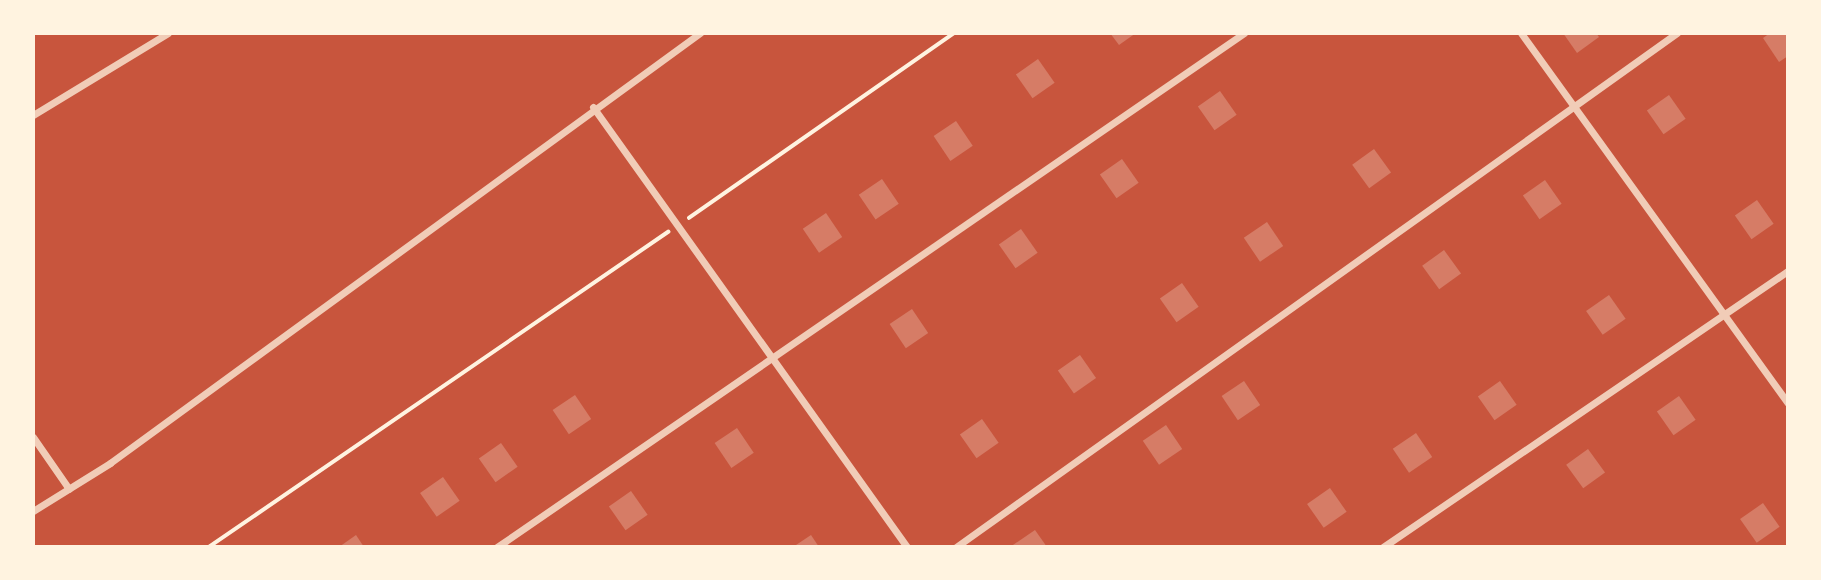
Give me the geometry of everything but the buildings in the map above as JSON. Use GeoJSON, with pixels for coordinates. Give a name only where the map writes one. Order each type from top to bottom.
{"type":"FeatureCollection","features":[{"type":"Feature","properties":{"kind":"street"},"geometry":{"type":"LineString","coordinates":[[33,115],[168,33]]}},
{"type":"Feature","properties":{"kind":"street"},"geometry":{"type":"LineString","coordinates":[[33,511],[69,489],[411,245],[593,107],[700,33]]}},
{"type":"Feature","properties":{"kind":"street"},"geometry":{"type":"LineString","coordinates":[[497,547],[1244,33]]}},
{"type":"Feature","properties":{"kind":"street"},"geometry":{"type":"LineString","coordinates":[[1521,33],[1788,403]]}},
{"type":"Feature","properties":{"kind":"street"},"geometry":{"type":"LineString","coordinates":[[956,547],[1677,33]]}},
{"type":"Feature","properties":{"kind":"street"},"geometry":{"type":"LineString","coordinates":[[593,107],[907,547]]}},
{"type":"Feature","properties":{"kind":"street"},"geometry":{"type":"LineString","coordinates":[[1383,547],[1788,271]]}},
{"type":"Feature","properties":{"kind":"street"},"geometry":{"type":"LineString","coordinates":[[33,437],[69,489]]}},
{"type":"Feature","properties":{"kind":"path"},"geometry":{"type":"LineString","coordinates":[[209,547],[954,33]]}}]}
